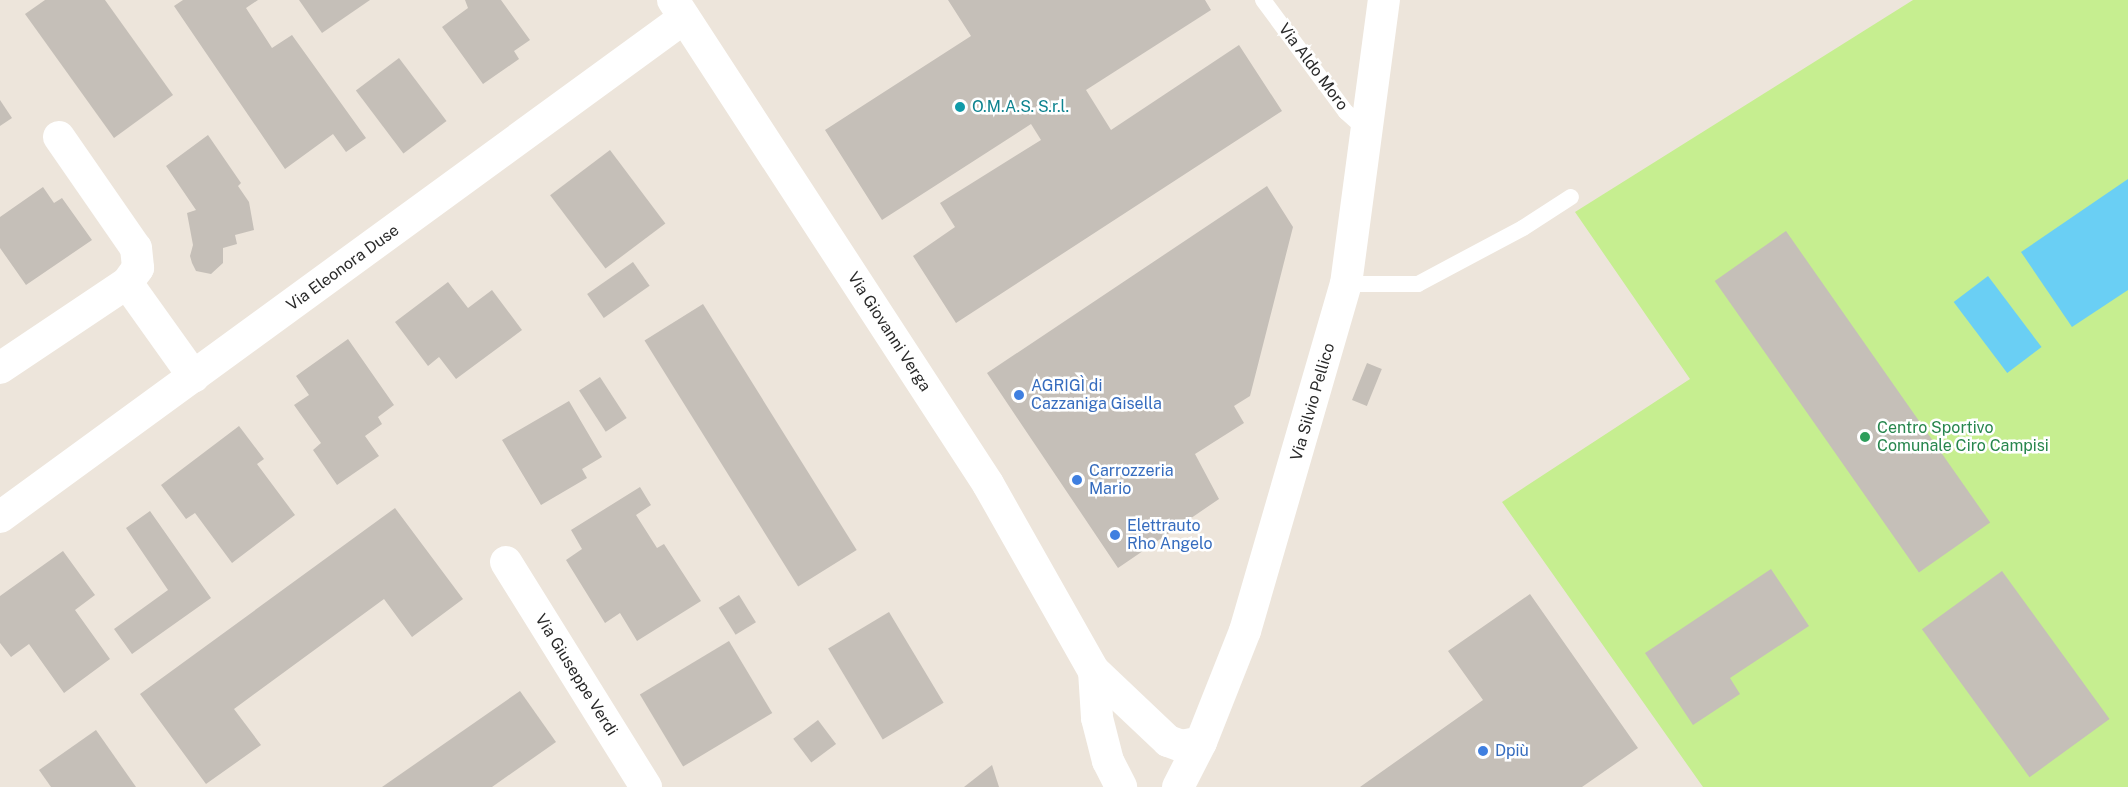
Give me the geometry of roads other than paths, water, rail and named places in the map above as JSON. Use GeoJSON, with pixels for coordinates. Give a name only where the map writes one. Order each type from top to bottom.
{"type":"FeatureCollection","features":[{"type":"Feature","properties":{"kind":"street","name":"Via Silvio Pellico"},"geometry":{"type":"LineString","coordinates":[[1178,787],[1201,742],[1245,631],[1346,284],[1384,0]]}},
{"type":"Feature","properties":{"kind":"street","name":"Via Eleonora Duse"},"geometry":{"type":"LineString","coordinates":[[0,517],[194,377],[679,9]]}},
{"type":"Feature","properties":{"kind":"street","name":"Via Giovanni Verga"},"geometry":{"type":"LineString","coordinates":[[679,9],[988,484],[1094,671],[1168,741],[1182,746],[1201,742]]}},
{"type":"Feature","properties":{"kind":"street"},"geometry":{"type":"LineString","coordinates":[[0,368],[127,283],[138,268],[136,248],[59,137]]}},
{"type":"Feature","properties":{"kind":"street"},"geometry":{"type":"LineString","coordinates":[[127,283],[194,377]]}},
{"type":"Feature","properties":{"kind":"street","name":"Via Giuseppe Verdi"},"geometry":{"type":"LineString","coordinates":[[506,562],[646,787]]}},
{"type":"Feature","properties":{"kind":"street","name":"Via Giovanni Verga"},"geometry":{"type":"LineString","coordinates":[[1094,671],[1097,718],[1108,761],[1121,787]]}},
{"type":"Feature","properties":{"kind":"lane","name":"Via Aldo Moro"},"geometry":{"type":"LineString","coordinates":[[1263,0],[1346,112],[1367,131]]}},
{"type":"Feature","properties":{"kind":"lane"},"geometry":{"type":"LineString","coordinates":[[1346,284],[1418,284],[1523,228],[1571,197]]}},
{"type":"Feature","properties":{"kind":"water"},"geometry":{"type":"Polygon","coordinates":[[[2128,179],[2128,290],[2072,327],[2021,252],[2128,179]]]}},
{"type":"Feature","properties":{"kind":"water"},"geometry":{"type":"Polygon","coordinates":[[[1988,276],[2042,347],[2007,373],[1954,302],[1988,276]]]}},
{"type":"Feature","properties":{"kind":"place","name":"O.M.A.S. S.r.l."},"geometry":{"type":"Point","coordinates":[960,107]}},
{"type":"Feature","properties":{"kind":"place","name":"AGRIGÌ di Cazzaniga Gisella"},"geometry":{"type":"Point","coordinates":[1019,395]}},
{"type":"Feature","properties":{"kind":"place","name":"Centro Sportivo Comunale Ciro Campisi"},"geometry":{"type":"Point","coordinates":[1865,437]}},
{"type":"Feature","properties":{"kind":"place","name":"Carrozzeria Mario"},"geometry":{"type":"Point","coordinates":[1077,480]}},
{"type":"Feature","properties":{"kind":"place","name":"Elettrauto Rho Angelo"},"geometry":{"type":"Point","coordinates":[1115,535]}},
{"type":"Feature","properties":{"kind":"place","name":"Dpiù"},"geometry":{"type":"Point","coordinates":[1483,751]}}]}
